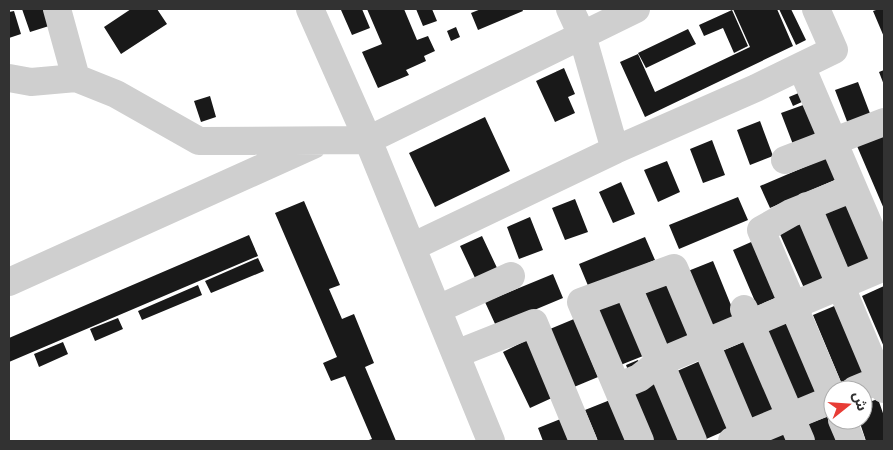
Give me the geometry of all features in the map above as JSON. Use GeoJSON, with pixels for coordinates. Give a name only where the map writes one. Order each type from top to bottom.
{"type":"FeatureCollection","features":[{"type":"Feature","properties":{"kind":"street"},"geometry":{"type":"LineString","coordinates":[[57,9],[76,78]]}},
{"type":"Feature","properties":{"kind":"street"},"geometry":{"type":"LineString","coordinates":[[310,9],[368,140],[491,441]]}},
{"type":"Feature","properties":{"kind":"street"},"geometry":{"type":"LineString","coordinates":[[570,9],[582,35],[615,150]]}},
{"type":"Feature","properties":{"kind":"street"},"geometry":{"type":"LineString","coordinates":[[9,78],[31,82],[76,78],[116,94],[198,141],[368,140],[636,9]]}},
{"type":"Feature","properties":{"kind":"street"},"geometry":{"type":"LineString","coordinates":[[412,247],[615,150],[834,50],[816,9]]}},
{"type":"Feature","properties":{"kind":"street"},"geometry":{"type":"LineString","coordinates":[[801,66],[884,260]]}},
{"type":"Feature","properties":{"kind":"street"},"geometry":{"type":"LineString","coordinates":[[785,160],[884,122]]}},
{"type":"Feature","properties":{"kind":"street"},"geometry":{"type":"LineString","coordinates":[[9,282],[321,141]]}},
{"type":"Feature","properties":{"kind":"street"},"geometry":{"type":"LineString","coordinates":[[640,441],[581,302],[674,268],[706,343],[741,439],[833,399],[761,230],[791,213],[853,188]]}},
{"type":"Feature","properties":{"kind":"street"},"geometry":{"type":"LineString","coordinates":[[807,206],[883,382]]}},
{"type":"Feature","properties":{"kind":"street"},"geometry":{"type":"LineString","coordinates":[[617,387],[639,378],[660,362],[706,343],[748,317],[793,306],[884,267]]}},
{"type":"Feature","properties":{"kind":"street"},"geometry":{"type":"LineString","coordinates":[[438,309],[511,276]]}},
{"type":"Feature","properties":{"kind":"street"},"geometry":{"type":"LineString","coordinates":[[627,285],[693,441]]}},
{"type":"Feature","properties":{"kind":"street"},"geometry":{"type":"LineString","coordinates":[[748,317],[801,441]]}},
{"type":"Feature","properties":{"kind":"street"},"geometry":{"type":"LineString","coordinates":[[456,354],[534,323],[583,441]]}},
{"type":"Feature","properties":{"kind":"building"},"geometry":{"type":"Polygon","coordinates":[[[22,9],[43,9],[49,26],[30,32],[22,9]]]}},
{"type":"Feature","properties":{"kind":"building"},"geometry":{"type":"Polygon","coordinates":[[[131,9],[157,9],[167,24],[121,54],[104,27],[131,9]]]}},
{"type":"Feature","properties":{"kind":"building"},"geometry":{"type":"Polygon","coordinates":[[[362,9],[370,28],[352,35],[341,10],[362,9]]]}},
{"type":"Feature","properties":{"kind":"building"},"geometry":{"type":"Polygon","coordinates":[[[367,9],[404,9],[417,40],[428,36],[435,51],[424,56],[426,61],[406,70],[409,75],[378,88],[362,52],[382,44],[367,9]]]}},
{"type":"Feature","properties":{"kind":"building"},"geometry":{"type":"Polygon","coordinates":[[[416,9],[432,9],[437,21],[423,26],[416,9]]]}},
{"type":"Feature","properties":{"kind":"building"},"geometry":{"type":"Polygon","coordinates":[[[481,9],[522,9],[523,11],[478,30],[471,13],[481,9]]]}},
{"type":"Feature","properties":{"kind":"building"},"geometry":{"type":"Polygon","coordinates":[[[733,9],[777,9],[793,46],[645,117],[620,62],[638,54],[655,92],[750,47],[733,9]]]}},
{"type":"Feature","properties":{"kind":"building"},"geometry":{"type":"Polygon","coordinates":[[[779,9],[791,9],[806,40],[796,45],[779,9]]]}},
{"type":"Feature","properties":{"kind":"building"},"geometry":{"type":"Polygon","coordinates":[[[884,9],[884,37],[873,11],[884,9]]]}},
{"type":"Feature","properties":{"kind":"building"},"geometry":{"type":"Polygon","coordinates":[[[732,10],[748,46],[734,53],[723,28],[704,36],[699,25],[732,10]]]}},
{"type":"Feature","properties":{"kind":"building"},"geometry":{"type":"Polygon","coordinates":[[[14,11],[21,34],[9,38],[9,12],[14,11]]]}},
{"type":"Feature","properties":{"kind":"building"},"geometry":{"type":"Polygon","coordinates":[[[456,27],[460,37],[451,41],[447,31],[456,27]]]}},
{"type":"Feature","properties":{"kind":"building"},"geometry":{"type":"Polygon","coordinates":[[[688,29],[696,44],[646,68],[638,53],[688,29]]]}},
{"type":"Feature","properties":{"kind":"building"},"geometry":{"type":"Polygon","coordinates":[[[564,68],[575,94],[568,97],[575,113],[555,122],[536,81],[564,68]]]}},
{"type":"Feature","properties":{"kind":"building"},"geometry":{"type":"Polygon","coordinates":[[[884,70],[884,85],[879,72],[884,70]]]}},
{"type":"Feature","properties":{"kind":"building"},"geometry":{"type":"Polygon","coordinates":[[[858,82],[871,116],[848,124],[835,90],[858,82]]]}},
{"type":"Feature","properties":{"kind":"building"},"geometry":{"type":"Polygon","coordinates":[[[801,92],[804,101],[793,106],[789,97],[801,92]]]}},
{"type":"Feature","properties":{"kind":"building"},"geometry":{"type":"Polygon","coordinates":[[[210,96],[216,117],[201,122],[194,101],[210,96]]]}},
{"type":"Feature","properties":{"kind":"building"},"geometry":{"type":"Polygon","coordinates":[[[806,104],[818,138],[794,147],[781,113],[806,104]]]}},
{"type":"Feature","properties":{"kind":"building"},"geometry":{"type":"Polygon","coordinates":[[[485,117],[510,171],[435,207],[409,153],[485,117]]]}},
{"type":"Feature","properties":{"kind":"building"},"geometry":{"type":"Polygon","coordinates":[[[760,121],[773,156],[750,165],[737,130],[760,121]]]}},
{"type":"Feature","properties":{"kind":"building"},"geometry":{"type":"Polygon","coordinates":[[[884,134],[884,209],[857,146],[884,134]]]}},
{"type":"Feature","properties":{"kind":"building"},"geometry":{"type":"Polygon","coordinates":[[[712,140],[725,175],[703,183],[690,149],[712,140]]]}},
{"type":"Feature","properties":{"kind":"building"},"geometry":{"type":"Polygon","coordinates":[[[828,157],[837,179],[770,208],[760,186],[828,157]]]}},
{"type":"Feature","properties":{"kind":"building"},"geometry":{"type":"Polygon","coordinates":[[[667,161],[680,192],[658,202],[644,170],[667,161]]]}},
{"type":"Feature","properties":{"kind":"building"},"geometry":{"type":"Polygon","coordinates":[[[621,182],[635,214],[613,223],[599,192],[621,182]]]}},
{"type":"Feature","properties":{"kind":"building"},"geometry":{"type":"Polygon","coordinates":[[[738,197],[748,220],[679,249],[669,225],[738,197]]]}},
{"type":"Feature","properties":{"kind":"building"},"geometry":{"type":"Polygon","coordinates":[[[575,199],[588,232],[565,240],[552,208],[575,199]]]}},
{"type":"Feature","properties":{"kind":"building"},"geometry":{"type":"Polygon","coordinates":[[[304,201],[340,285],[329,289],[342,319],[354,314],[374,363],[365,367],[396,441],[366,441],[372,439],[345,376],[331,381],[323,363],[337,357],[275,213],[304,201]]]}},
{"type":"Feature","properties":{"kind":"building"},"geometry":{"type":"Polygon","coordinates":[[[849,203],[874,260],[849,271],[824,213],[849,203]]]}},
{"type":"Feature","properties":{"kind":"building"},"geometry":{"type":"Polygon","coordinates":[[[530,217],[543,250],[519,259],[507,227],[530,217]]]}},
{"type":"Feature","properties":{"kind":"building"},"geometry":{"type":"Polygon","coordinates":[[[804,221],[828,277],[804,288],[779,232],[804,221]]]}},
{"type":"Feature","properties":{"kind":"building"},"geometry":{"type":"Polygon","coordinates":[[[249,235],[258,256],[9,362],[9,338],[249,235]]]}},
{"type":"Feature","properties":{"kind":"building"},"geometry":{"type":"Polygon","coordinates":[[[482,236],[498,270],[476,280],[460,246],[482,236]]]}},
{"type":"Feature","properties":{"kind":"building"},"geometry":{"type":"Polygon","coordinates":[[[645,237],[655,260],[589,288],[579,264],[645,237]]]}},
{"type":"Feature","properties":{"kind":"building"},"geometry":{"type":"Polygon","coordinates":[[[758,239],[782,295],[757,306],[733,250],[758,239]]]}},
{"type":"Feature","properties":{"kind":"building"},"geometry":{"type":"Polygon","coordinates":[[[258,258],[264,271],[211,293],[205,281],[258,258]]]}},
{"type":"Feature","properties":{"kind":"building"},"geometry":{"type":"Polygon","coordinates":[[[713,261],[737,320],[712,330],[688,271],[713,261]]]}},
{"type":"Feature","properties":{"kind":"building"},"geometry":{"type":"Polygon","coordinates":[[[553,274],[563,298],[496,326],[485,302],[553,274]]]}},
{"type":"Feature","properties":{"kind":"building"},"geometry":{"type":"Polygon","coordinates":[[[666,279],[690,337],[666,347],[642,290],[666,279]]]}},
{"type":"Feature","properties":{"kind":"building"},"geometry":{"type":"Polygon","coordinates":[[[198,285],[202,295],[142,320],[138,311],[198,285]]]}},
{"type":"Feature","properties":{"kind":"building"},"geometry":{"type":"Polygon","coordinates":[[[884,286],[884,347],[862,296],[884,286]]]}},
{"type":"Feature","properties":{"kind":"building"},"geometry":{"type":"Polygon","coordinates":[[[620,299],[643,356],[618,366],[595,309],[620,299]]]}},
{"type":"Feature","properties":{"kind":"building"},"geometry":{"type":"Polygon","coordinates":[[[839,304],[866,372],[846,380],[840,380],[813,315],[839,304]]]}},
{"type":"Feature","properties":{"kind":"building"},"geometry":{"type":"Polygon","coordinates":[[[118,318],[123,329],[95,341],[90,329],[118,318]]]}},
{"type":"Feature","properties":{"kind":"building"},"geometry":{"type":"Polygon","coordinates":[[[574,319],[598,377],[574,387],[550,329],[574,319]]]}},
{"type":"Feature","properties":{"kind":"building"},"geometry":{"type":"Polygon","coordinates":[[[791,321],[821,390],[797,401],[767,331],[791,321]]]}},
{"type":"Feature","properties":{"kind":"building"},"geometry":{"type":"Polygon","coordinates":[[[527,340],[554,397],[530,408],[503,352],[527,340]]]}},
{"type":"Feature","properties":{"kind":"building"},"geometry":{"type":"Polygon","coordinates":[[[746,341],[776,410],[752,421],[722,351],[746,341]]]}},
{"type":"Feature","properties":{"kind":"building"},"geometry":{"type":"Polygon","coordinates":[[[63,342],[68,354],[39,367],[34,354],[63,342]]]}},
{"type":"Feature","properties":{"kind":"building"},"geometry":{"type":"Polygon","coordinates":[[[638,360],[642,370],[630,375],[626,365],[638,360]]]}},
{"type":"Feature","properties":{"kind":"building"},"geometry":{"type":"Polygon","coordinates":[[[700,361],[729,429],[704,440],[675,372],[700,361]]]}},
{"type":"Feature","properties":{"kind":"building"},"geometry":{"type":"Polygon","coordinates":[[[655,381],[679,441],[651,441],[631,391],[655,381]]]}},
{"type":"Feature","properties":{"kind":"building"},"geometry":{"type":"Polygon","coordinates":[[[878,399],[884,416],[884,441],[866,441],[862,430],[873,430],[873,401],[878,399]]]}},
{"type":"Feature","properties":{"kind":"building"},"geometry":{"type":"Polygon","coordinates":[[[610,400],[627,441],[598,441],[585,410],[610,400]]]}},
{"type":"Feature","properties":{"kind":"building"},"geometry":{"type":"Polygon","coordinates":[[[563,418],[572,441],[543,441],[538,428],[563,418]]]}},
{"type":"Feature","properties":{"kind":"building"},"geometry":{"type":"Polygon","coordinates":[[[823,418],[823,430],[835,430],[839,441],[814,441],[808,424],[823,418]]]}},
{"type":"Feature","properties":{"kind":"building"},"geometry":{"type":"Polygon","coordinates":[[[786,433],[789,441],[766,441],[786,433]]]}}]}
